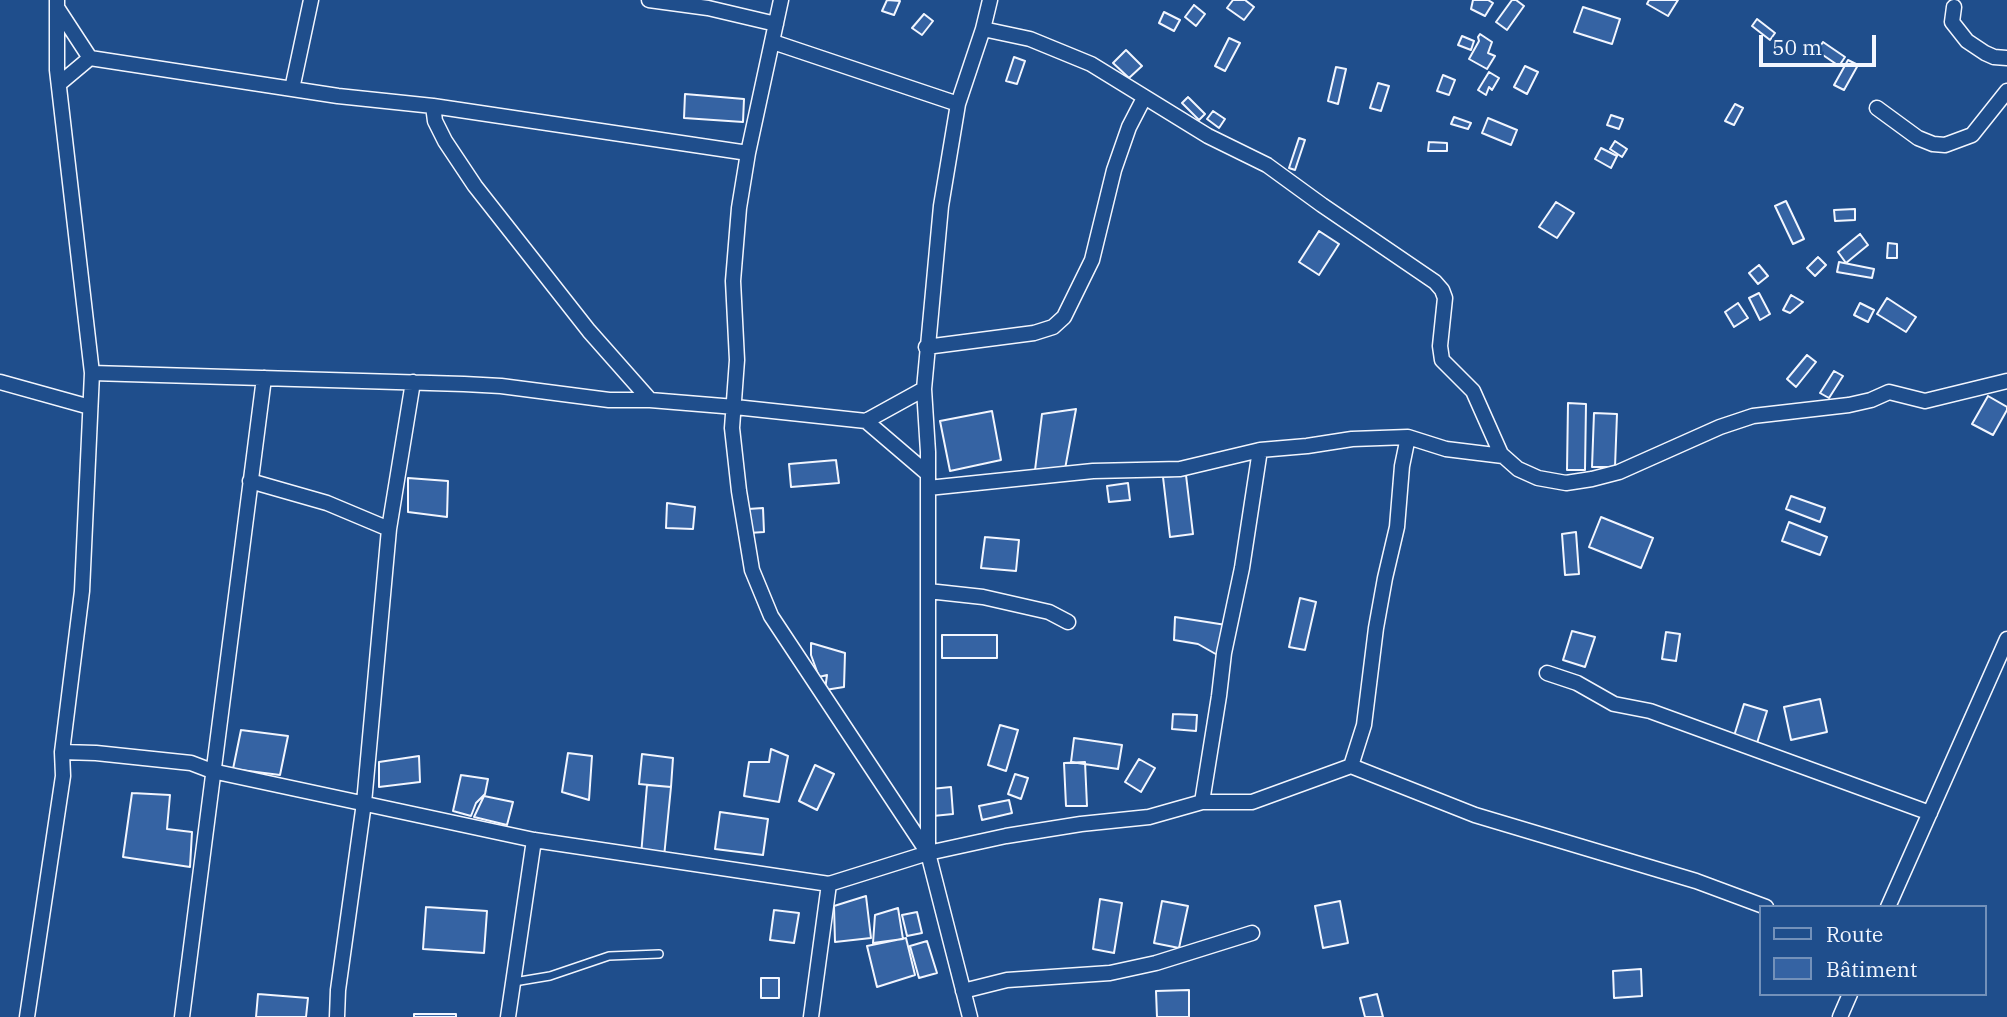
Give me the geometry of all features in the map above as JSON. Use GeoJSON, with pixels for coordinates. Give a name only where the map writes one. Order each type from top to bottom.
{"type":"FeatureCollection","features":[{"type":"Feature","properties":{"kind":"street"},"geometry":{"type":"LineString","coordinates":[[292,89],[311,0]]}},
{"type":"Feature","properties":{"kind":"street"},"geometry":{"type":"LineString","coordinates":[[649,0],[708,8],[776,24]]}},
{"type":"Feature","properties":{"kind":"street"},"geometry":{"type":"LineString","coordinates":[[781,0],[748,153],[739,208],[733,281],[737,359],[732,428],[752,570],[771,615],[928,853]]}},
{"type":"Feature","properties":{"kind":"street"},"geometry":{"type":"LineString","coordinates":[[970,1017],[928,853],[928,481],[924,389],[941,206],[958,104],[990,0]]}},
{"type":"Feature","properties":{"kind":"street"},"geometry":{"type":"LineString","coordinates":[[57,4],[90,58]]}},
{"type":"Feature","properties":{"kind":"street"},"geometry":{"type":"LineString","coordinates":[[27,1017],[63,776],[62,752],[82,591],[92,373],[57,70],[57,4]]}},
{"type":"Feature","properties":{"kind":"street"},"geometry":{"type":"LineString","coordinates":[[1954,7],[1952,22],[1967,41],[1985,53],[2007,58]]}},
{"type":"Feature","properties":{"kind":"street"},"geometry":{"type":"LineString","coordinates":[[983,29],[1030,39],[1091,64],[1208,136],[1267,165],[1434,282],[1445,298],[1441,358],[1473,391],[1498,450],[1518,469],[1538,478],[1574,482],[1619,472],[1720,427],[1753,416],[1849,405],[1889,392],[1925,401],[2007,381]]}},
{"type":"Feature","properties":{"kind":"street"},"geometry":{"type":"LineString","coordinates":[[773,42],[958,104]]}},
{"type":"Feature","properties":{"kind":"street"},"geometry":{"type":"LineString","coordinates":[[59,85],[90,58],[338,96],[433,106],[748,153]]}},
{"type":"Feature","properties":{"kind":"street"},"geometry":{"type":"LineString","coordinates":[[1877,108],[1918,138],[1945,145],[1972,135],[2007,90]]}},
{"type":"Feature","properties":{"kind":"street"},"geometry":{"type":"LineString","coordinates":[[926,347],[1034,333],[1053,327],[1064,317],[1093,260],[1114,170],[1129,127],[1144,98]]}},
{"type":"Feature","properties":{"kind":"street"},"geometry":{"type":"LineString","coordinates":[[433,106],[435,121],[444,141],[475,186],[589,331],[650,400]]}},
{"type":"Feature","properties":{"kind":"street"},"geometry":{"type":"LineString","coordinates":[[92,373],[501,386],[609,400],[650,400],[866,421],[924,389]]}},
{"type":"Feature","properties":{"kind":"street"},"geometry":{"type":"LineString","coordinates":[[182,1017],[264,378]]}},
{"type":"Feature","properties":{"kind":"street"},"geometry":{"type":"LineString","coordinates":[[0,382],[90,408]]}},
{"type":"Feature","properties":{"kind":"street"},"geometry":{"type":"LineString","coordinates":[[337,1017],[338,990],[364,803],[389,529],[413,382]]}},
{"type":"Feature","properties":{"kind":"street"},"geometry":{"type":"LineString","coordinates":[[866,421],[928,481],[1093,471],[1180,469],[1260,450],[1352,439],[1408,437],[1446,449],[1503,456]]}},
{"type":"Feature","properties":{"kind":"street"},"geometry":{"type":"LineString","coordinates":[[1351,766],[1364,725],[1376,628],[1397,527],[1402,466],[1408,437]]}},
{"type":"Feature","properties":{"kind":"street"},"geometry":{"type":"LineString","coordinates":[[1202,802],[1224,653],[1242,568],[1260,450]]}},
{"type":"Feature","properties":{"kind":"street"},"geometry":{"type":"LineString","coordinates":[[250,481],[327,503],[389,529]]}},
{"type":"Feature","properties":{"kind":"street"},"geometry":{"type":"LineString","coordinates":[[928,591],[984,597],[1049,612],[1068,622]]}},
{"type":"Feature","properties":{"kind":"street"},"geometry":{"type":"LineString","coordinates":[[1889,905],[2007,639]]}},
{"type":"Feature","properties":{"kind":"street"},"geometry":{"type":"LineString","coordinates":[[1547,673],[1577,683],[1614,704],[1650,711],[1930,813]]}},
{"type":"Feature","properties":{"kind":"street"},"geometry":{"type":"LineString","coordinates":[[62,752],[191,763],[212,771],[534,840],[829,884],[928,853],[1006,836],[1149,817],[1202,802],[1252,802],[1351,766],[1475,815],[1696,881],[1761,905]]}},
{"type":"Feature","properties":{"kind":"street"},"geometry":{"type":"LineString","coordinates":[[509,1017],[534,840]]}},
{"type":"Feature","properties":{"kind":"street"},"geometry":{"type":"LineString","coordinates":[[811,1017],[829,884]]}},
{"type":"Feature","properties":{"kind":"street"},"geometry":{"type":"LineString","coordinates":[[963,991],[1007,980],[1110,974],[1156,963],[1252,933]]}},
{"type":"Feature","properties":{"kind":"street"},"geometry":{"type":"LineString","coordinates":[[1840,1017],[1849,996]]}},
{"type":"Feature","properties":{"kind":"lane"},"geometry":{"type":"LineString","coordinates":[[514,982],[550,976],[609,956],[659,954]]}},
{"type":"Feature","properties":{"kind":"building"},"geometry":{"type":"Polygon","coordinates":[[[887,0],[900,1],[894,15],[882,11],[887,0]]]}},
{"type":"Feature","properties":{"kind":"building"},"geometry":{"type":"Polygon","coordinates":[[[1233,0],[1245,0],[1254,7],[1244,20],[1227,8],[1233,0]]]}},
{"type":"Feature","properties":{"kind":"building"},"geometry":{"type":"Polygon","coordinates":[[[1473,0],[1488,0],[1493,3],[1485,16],[1471,9],[1473,0]]]}},
{"type":"Feature","properties":{"kind":"building"},"geometry":{"type":"Polygon","coordinates":[[[1512,0],[1524,6],[1507,30],[1496,22],[1512,0]]]}},
{"type":"Feature","properties":{"kind":"building"},"geometry":{"type":"Polygon","coordinates":[[[1649,0],[1678,0],[1668,16],[1647,4],[1649,0]]]}},
{"type":"Feature","properties":{"kind":"building"},"geometry":{"type":"Polygon","coordinates":[[[1194,5],[1205,14],[1196,26],[1185,17],[1194,5]]]}},
{"type":"Feature","properties":{"kind":"building"},"geometry":{"type":"Polygon","coordinates":[[[1583,7],[1620,19],[1612,44],[1574,32],[1583,7]]]}},
{"type":"Feature","properties":{"kind":"building"},"geometry":{"type":"Polygon","coordinates":[[[1164,12],[1180,20],[1174,31],[1159,23],[1164,12]]]}},
{"type":"Feature","properties":{"kind":"building"},"geometry":{"type":"Polygon","coordinates":[[[924,14],[933,21],[922,35],[912,28],[924,14]]]}},
{"type":"Feature","properties":{"kind":"building"},"geometry":{"type":"Polygon","coordinates":[[[1757,19],[1775,33],[1770,40],[1752,26],[1757,19]]]}},
{"type":"Feature","properties":{"kind":"building"},"geometry":{"type":"Polygon","coordinates":[[[1480,34],[1492,42],[1488,53],[1495,56],[1487,69],[1469,59],[1480,34]]]}},
{"type":"Feature","properties":{"kind":"building"},"geometry":{"type":"Polygon","coordinates":[[[1462,36],[1474,41],[1471,50],[1458,45],[1462,36]]]}},
{"type":"Feature","properties":{"kind":"building"},"geometry":{"type":"Polygon","coordinates":[[[1229,38],[1240,43],[1225,71],[1215,66],[1229,38]]]}},
{"type":"Feature","properties":{"kind":"building"},"geometry":{"type":"Polygon","coordinates":[[[1823,42],[1845,57],[1839,66],[1817,51],[1823,42]]]}},
{"type":"Feature","properties":{"kind":"building"},"geometry":{"type":"Polygon","coordinates":[[[1126,50],[1142,66],[1129,78],[1113,63],[1126,50]]]}},
{"type":"Feature","properties":{"kind":"building"},"geometry":{"type":"Polygon","coordinates":[[[1014,57],[1025,61],[1017,84],[1006,81],[1014,57]]]}},
{"type":"Feature","properties":{"kind":"building"},"geometry":{"type":"Polygon","coordinates":[[[1848,60],[1858,65],[1844,90],[1834,85],[1848,60]]]}},
{"type":"Feature","properties":{"kind":"building"},"geometry":{"type":"Polygon","coordinates":[[[1525,66],[1538,72],[1527,94],[1514,87],[1525,66]]]}},
{"type":"Feature","properties":{"kind":"building"},"geometry":{"type":"Polygon","coordinates":[[[1336,67],[1346,69],[1338,104],[1328,101],[1336,67]]]}},
{"type":"Feature","properties":{"kind":"building"},"geometry":{"type":"Polygon","coordinates":[[[1489,72],[1499,78],[1492,90],[1489,87],[1486,95],[1478,90],[1489,72]]]}},
{"type":"Feature","properties":{"kind":"building"},"geometry":{"type":"Polygon","coordinates":[[[1443,75],[1455,80],[1449,95],[1437,91],[1443,75]]]}},
{"type":"Feature","properties":{"kind":"building"},"geometry":{"type":"Polygon","coordinates":[[[1378,83],[1389,86],[1381,111],[1370,108],[1378,83]]]}},
{"type":"Feature","properties":{"kind":"building"},"geometry":{"type":"Polygon","coordinates":[[[685,94],[744,99],[743,122],[684,118],[685,94]]]}},
{"type":"Feature","properties":{"kind":"building"},"geometry":{"type":"Polygon","coordinates":[[[1188,97],[1205,114],[1199,120],[1182,103],[1188,97]]]}},
{"type":"Feature","properties":{"kind":"building"},"geometry":{"type":"Polygon","coordinates":[[[1735,104],[1743,108],[1734,125],[1725,121],[1735,104]]]}},
{"type":"Feature","properties":{"kind":"building"},"geometry":{"type":"Polygon","coordinates":[[[1213,111],[1225,119],[1219,128],[1207,119],[1213,111]]]}},
{"type":"Feature","properties":{"kind":"building"},"geometry":{"type":"Polygon","coordinates":[[[1611,115],[1623,119],[1619,129],[1607,125],[1611,115]]]}},
{"type":"Feature","properties":{"kind":"building"},"geometry":{"type":"Polygon","coordinates":[[[1454,117],[1471,123],[1468,129],[1451,124],[1454,117]]]}},
{"type":"Feature","properties":{"kind":"building"},"geometry":{"type":"Polygon","coordinates":[[[1488,118],[1517,130],[1511,145],[1482,133],[1488,118]]]}},
{"type":"Feature","properties":{"kind":"building"},"geometry":{"type":"Polygon","coordinates":[[[1299,138],[1305,140],[1295,170],[1289,168],[1299,138]]]}},
{"type":"Feature","properties":{"kind":"building"},"geometry":{"type":"Polygon","coordinates":[[[1615,141],[1627,149],[1622,157],[1610,149],[1615,141]]]}},
{"type":"Feature","properties":{"kind":"building"},"geometry":{"type":"Polygon","coordinates":[[[1429,142],[1447,143],[1447,151],[1428,151],[1429,142]]]}},
{"type":"Feature","properties":{"kind":"building"},"geometry":{"type":"Polygon","coordinates":[[[1601,148],[1617,156],[1611,168],[1595,159],[1601,148]]]}},
{"type":"Feature","properties":{"kind":"building"},"geometry":{"type":"Polygon","coordinates":[[[1786,201],[1804,239],[1793,244],[1775,206],[1786,201]]]}},
{"type":"Feature","properties":{"kind":"building"},"geometry":{"type":"Polygon","coordinates":[[[1556,202],[1574,213],[1557,238],[1539,227],[1556,202]]]}},
{"type":"Feature","properties":{"kind":"building"},"geometry":{"type":"Polygon","coordinates":[[[1855,209],[1855,220],[1835,221],[1834,210],[1855,209]]]}},
{"type":"Feature","properties":{"kind":"building"},"geometry":{"type":"Polygon","coordinates":[[[1319,231],[1339,244],[1319,275],[1299,262],[1319,231]]]}},
{"type":"Feature","properties":{"kind":"building"},"geometry":{"type":"Polygon","coordinates":[[[1860,234],[1868,245],[1846,263],[1838,252],[1860,234]]]}},
{"type":"Feature","properties":{"kind":"building"},"geometry":{"type":"Polygon","coordinates":[[[1888,243],[1897,244],[1897,258],[1887,258],[1888,243]]]}},
{"type":"Feature","properties":{"kind":"building"},"geometry":{"type":"Polygon","coordinates":[[[1818,257],[1826,265],[1815,276],[1807,268],[1818,257]]]}},
{"type":"Feature","properties":{"kind":"building"},"geometry":{"type":"Polygon","coordinates":[[[1839,262],[1874,269],[1872,278],[1837,272],[1839,262]]]}},
{"type":"Feature","properties":{"kind":"building"},"geometry":{"type":"Polygon","coordinates":[[[1759,265],[1768,276],[1758,284],[1749,273],[1759,265]]]}},
{"type":"Feature","properties":{"kind":"building"},"geometry":{"type":"Polygon","coordinates":[[[1759,293],[1770,314],[1760,320],[1749,298],[1759,293]]]}},
{"type":"Feature","properties":{"kind":"building"},"geometry":{"type":"Polygon","coordinates":[[[1791,295],[1803,302],[1790,313],[1783,310],[1791,295]]]}},
{"type":"Feature","properties":{"kind":"building"},"geometry":{"type":"Polygon","coordinates":[[[1887,298],[1916,317],[1906,332],[1877,314],[1887,298]]]}},
{"type":"Feature","properties":{"kind":"building"},"geometry":{"type":"Polygon","coordinates":[[[1738,303],[1748,318],[1734,327],[1725,312],[1738,303]]]}},
{"type":"Feature","properties":{"kind":"building"},"geometry":{"type":"Polygon","coordinates":[[[1860,303],[1874,310],[1868,322],[1854,315],[1860,303]]]}},
{"type":"Feature","properties":{"kind":"building"},"geometry":{"type":"Polygon","coordinates":[[[1807,355],[1816,362],[1796,387],[1787,379],[1807,355]]]}},
{"type":"Feature","properties":{"kind":"building"},"geometry":{"type":"Polygon","coordinates":[[[1834,371],[1843,376],[1829,398],[1820,393],[1834,371]]]}},
{"type":"Feature","properties":{"kind":"building"},"geometry":{"type":"Polygon","coordinates":[[[1988,396],[2007,407],[1993,435],[1972,424],[1988,396]]]}},
{"type":"Feature","properties":{"kind":"building"},"geometry":{"type":"Polygon","coordinates":[[[1568,403],[1586,404],[1585,470],[1567,470],[1568,403]]]}},
{"type":"Feature","properties":{"kind":"building"},"geometry":{"type":"Polygon","coordinates":[[[1076,409],[1065,469],[1035,470],[1042,414],[1076,409]]]}},
{"type":"Feature","properties":{"kind":"building"},"geometry":{"type":"Polygon","coordinates":[[[992,411],[1001,460],[950,471],[940,421],[992,411]]]}},
{"type":"Feature","properties":{"kind":"building"},"geometry":{"type":"Polygon","coordinates":[[[1594,413],[1617,414],[1615,467],[1592,467],[1594,413]]]}},
{"type":"Feature","properties":{"kind":"building"},"geometry":{"type":"Polygon","coordinates":[[[836,460],[839,483],[791,487],[789,464],[836,460]]]}},
{"type":"Feature","properties":{"kind":"building"},"geometry":{"type":"Polygon","coordinates":[[[1186,475],[1193,534],[1170,537],[1163,477],[1186,475]]]}},
{"type":"Feature","properties":{"kind":"building"},"geometry":{"type":"Polygon","coordinates":[[[408,478],[448,481],[447,517],[408,512],[408,478]]]}},
{"type":"Feature","properties":{"kind":"building"},"geometry":{"type":"Polygon","coordinates":[[[1128,483],[1130,500],[1109,502],[1107,486],[1128,483]]]}},
{"type":"Feature","properties":{"kind":"building"},"geometry":{"type":"Polygon","coordinates":[[[1791,496],[1825,508],[1820,522],[1786,509],[1791,496]]]}},
{"type":"Feature","properties":{"kind":"building"},"geometry":{"type":"Polygon","coordinates":[[[667,503],[695,507],[693,529],[666,528],[667,503]]]}},
{"type":"Feature","properties":{"kind":"building"},"geometry":{"type":"Polygon","coordinates":[[[763,508],[764,532],[749,533],[748,509],[763,508]]]}},
{"type":"Feature","properties":{"kind":"building"},"geometry":{"type":"Polygon","coordinates":[[[1601,517],[1653,538],[1641,568],[1589,547],[1601,517]]]}},
{"type":"Feature","properties":{"kind":"building"},"geometry":{"type":"Polygon","coordinates":[[[1789,522],[1827,537],[1820,555],[1782,541],[1789,522]]]}},
{"type":"Feature","properties":{"kind":"building"},"geometry":{"type":"Polygon","coordinates":[[[1576,532],[1579,574],[1565,575],[1562,534],[1576,532]]]}},
{"type":"Feature","properties":{"kind":"building"},"geometry":{"type":"Polygon","coordinates":[[[985,537],[1019,540],[1016,571],[981,568],[985,537]]]}},
{"type":"Feature","properties":{"kind":"building"},"geometry":{"type":"Polygon","coordinates":[[[1300,598],[1316,602],[1305,650],[1289,647],[1300,598]]]}},
{"type":"Feature","properties":{"kind":"building"},"geometry":{"type":"Polygon","coordinates":[[[1175,617],[1226,625],[1221,657],[1198,644],[1174,640],[1175,617]]]}},
{"type":"Feature","properties":{"kind":"building"},"geometry":{"type":"Polygon","coordinates":[[[1572,631],[1595,637],[1585,667],[1563,660],[1572,631]]]}},
{"type":"Feature","properties":{"kind":"building"},"geometry":{"type":"Polygon","coordinates":[[[1666,632],[1680,634],[1676,661],[1662,659],[1666,632]]]}},
{"type":"Feature","properties":{"kind":"building"},"geometry":{"type":"Polygon","coordinates":[[[942,635],[997,635],[997,658],[942,658],[942,635]]]}},
{"type":"Feature","properties":{"kind":"building"},"geometry":{"type":"Polygon","coordinates":[[[811,643],[845,653],[844,687],[825,690],[827,675],[819,677],[811,655],[811,643]]]}},
{"type":"Feature","properties":{"kind":"building"},"geometry":{"type":"Polygon","coordinates":[[[1820,699],[1827,732],[1791,740],[1784,707],[1820,699]]]}},
{"type":"Feature","properties":{"kind":"building"},"geometry":{"type":"Polygon","coordinates":[[[1744,704],[1767,711],[1757,743],[1734,736],[1744,704]]]}},
{"type":"Feature","properties":{"kind":"building"},"geometry":{"type":"Polygon","coordinates":[[[1173,714],[1197,715],[1196,731],[1172,729],[1173,714]]]}},
{"type":"Feature","properties":{"kind":"building"},"geometry":{"type":"Polygon","coordinates":[[[1000,725],[1018,730],[1006,771],[988,765],[1000,725]]]}},
{"type":"Feature","properties":{"kind":"building"},"geometry":{"type":"Polygon","coordinates":[[[241,730],[288,736],[280,775],[233,769],[241,730]]]}},
{"type":"Feature","properties":{"kind":"building"},"geometry":{"type":"Polygon","coordinates":[[[1074,738],[1122,745],[1118,769],[1071,762],[1074,738]]]}},
{"type":"Feature","properties":{"kind":"building"},"geometry":{"type":"Polygon","coordinates":[[[771,749],[788,756],[779,802],[744,796],[749,762],[769,762],[771,749]]]}},
{"type":"Feature","properties":{"kind":"building"},"geometry":{"type":"Polygon","coordinates":[[[568,753],[592,756],[589,800],[562,792],[568,753]]]}},
{"type":"Feature","properties":{"kind":"building"},"geometry":{"type":"Polygon","coordinates":[[[642,754],[673,758],[671,787],[639,784],[642,754]]]}},
{"type":"Feature","properties":{"kind":"building"},"geometry":{"type":"Polygon","coordinates":[[[419,756],[420,782],[379,787],[379,762],[419,756]]]}},
{"type":"Feature","properties":{"kind":"building"},"geometry":{"type":"Polygon","coordinates":[[[1139,759],[1155,768],[1141,792],[1125,782],[1139,759]]]}},
{"type":"Feature","properties":{"kind":"building"},"geometry":{"type":"Polygon","coordinates":[[[1085,762],[1087,806],[1066,806],[1064,763],[1085,762]]]}},
{"type":"Feature","properties":{"kind":"building"},"geometry":{"type":"Polygon","coordinates":[[[815,765],[834,774],[817,810],[799,801],[815,765]]]}},
{"type":"Feature","properties":{"kind":"building"},"geometry":{"type":"Polygon","coordinates":[[[1015,774],[1028,778],[1021,799],[1008,794],[1015,774]]]}},
{"type":"Feature","properties":{"kind":"building"},"geometry":{"type":"Polygon","coordinates":[[[461,775],[488,779],[485,794],[476,803],[471,816],[453,811],[461,775]]]}},
{"type":"Feature","properties":{"kind":"building"},"geometry":{"type":"Polygon","coordinates":[[[647,785],[671,787],[664,857],[641,855],[647,785]]]}},
{"type":"Feature","properties":{"kind":"building"},"geometry":{"type":"Polygon","coordinates":[[[951,787],[953,814],[933,816],[931,789],[951,787]]]}},
{"type":"Feature","properties":{"kind":"building"},"geometry":{"type":"Polygon","coordinates":[[[132,793],[170,795],[167,829],[192,832],[190,867],[123,857],[132,793]]]}},
{"type":"Feature","properties":{"kind":"building"},"geometry":{"type":"Polygon","coordinates":[[[484,796],[513,802],[507,825],[474,817],[484,796]]]}},
{"type":"Feature","properties":{"kind":"building"},"geometry":{"type":"Polygon","coordinates":[[[1009,800],[1012,813],[982,820],[979,806],[1009,800]]]}},
{"type":"Feature","properties":{"kind":"building"},"geometry":{"type":"Polygon","coordinates":[[[720,812],[768,819],[763,855],[715,849],[720,812]]]}},
{"type":"Feature","properties":{"kind":"building"},"geometry":{"type":"Polygon","coordinates":[[[866,896],[871,938],[835,942],[834,906],[866,896]]]}},
{"type":"Feature","properties":{"kind":"building"},"geometry":{"type":"Polygon","coordinates":[[[1100,899],[1122,903],[1114,953],[1093,949],[1100,899]]]}},
{"type":"Feature","properties":{"kind":"building"},"geometry":{"type":"Polygon","coordinates":[[[1162,901],[1188,906],[1179,948],[1154,943],[1162,901]]]}},
{"type":"Feature","properties":{"kind":"building"},"geometry":{"type":"Polygon","coordinates":[[[1340,901],[1348,943],[1323,948],[1315,906],[1340,901]]]}},
{"type":"Feature","properties":{"kind":"building"},"geometry":{"type":"Polygon","coordinates":[[[426,907],[487,911],[484,953],[423,949],[426,907]]]}},
{"type":"Feature","properties":{"kind":"building"},"geometry":{"type":"Polygon","coordinates":[[[898,908],[903,939],[873,943],[875,915],[898,908]]]}},
{"type":"Feature","properties":{"kind":"building"},"geometry":{"type":"Polygon","coordinates":[[[774,910],[799,913],[794,943],[770,940],[774,910]]]}},
{"type":"Feature","properties":{"kind":"building"},"geometry":{"type":"Polygon","coordinates":[[[917,912],[922,933],[907,936],[902,915],[917,912]]]}},
{"type":"Feature","properties":{"kind":"building"},"geometry":{"type":"Polygon","coordinates":[[[906,938],[915,975],[877,987],[867,946],[906,938]]]}},
{"type":"Feature","properties":{"kind":"building"},"geometry":{"type":"Polygon","coordinates":[[[927,941],[937,973],[919,978],[910,946],[927,941]]]}},
{"type":"Feature","properties":{"kind":"building"},"geometry":{"type":"Polygon","coordinates":[[[1641,969],[1642,996],[1614,998],[1613,971],[1641,969]]]}},
{"type":"Feature","properties":{"kind":"building"},"geometry":{"type":"Polygon","coordinates":[[[761,978],[779,978],[779,998],[761,998],[761,978]]]}},
{"type":"Feature","properties":{"kind":"building"},"geometry":{"type":"Polygon","coordinates":[[[1189,990],[1189,1017],[1157,1017],[1156,991],[1189,990]]]}},
{"type":"Feature","properties":{"kind":"building"},"geometry":{"type":"Polygon","coordinates":[[[258,994],[308,998],[306,1017],[256,1017],[258,994]]]}},
{"type":"Feature","properties":{"kind":"building"},"geometry":{"type":"Polygon","coordinates":[[[1377,994],[1383,1017],[1365,1017],[1360,998],[1377,994]]]}},
{"type":"Feature","properties":{"kind":"building"},"geometry":{"type":"Polygon","coordinates":[[[414,1014],[456,1014],[456,1017],[414,1017],[414,1014]]]}}]}
